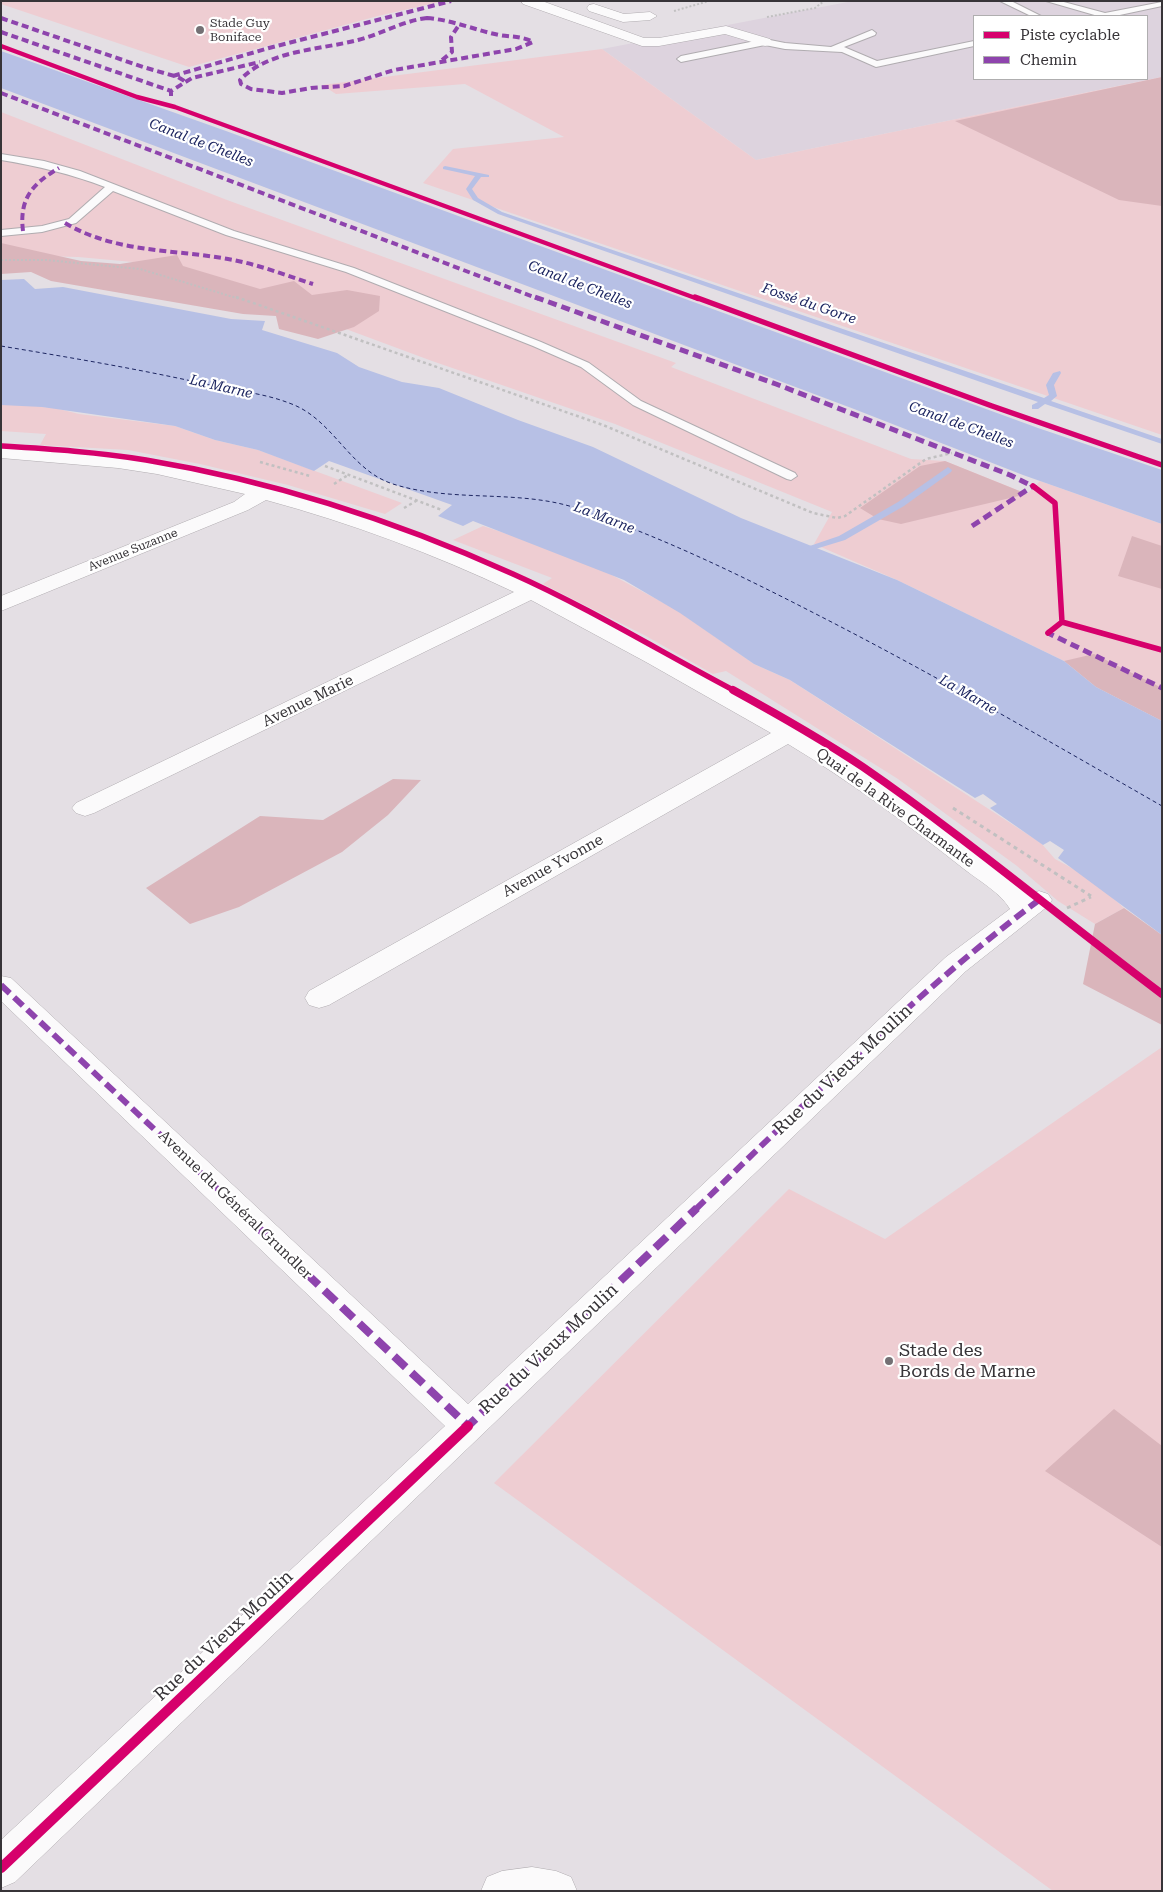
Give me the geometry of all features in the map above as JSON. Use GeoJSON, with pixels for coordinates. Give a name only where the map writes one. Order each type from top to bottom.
{"type":"FeatureCollection","features":[{"type":"Feature","properties":{"kind":"street"},"geometry":{"type":"LineString","coordinates":[[528,1],[642,42],[659,42],[726,30],[765,42]]}},
{"type":"Feature","properties":{"kind":"street"},"geometry":{"type":"LineString","coordinates":[[585,5],[623,18],[650,16]]}},
{"type":"Feature","properties":{"kind":"street","name":"Quai de la Rive Charmante"},"geometry":{"type":"LineString","coordinates":[[1,452],[89,459],[155,467],[262,493],[356,521],[436,549],[531,592],[643,651],[788,734],[855,776],[913,818],[1018,900],[1039,908]]}},
{"type":"Feature","properties":{"kind":"street","name":"Avenue Suzanne"},"geometry":{"type":"LineString","coordinates":[[1,604],[241,506],[262,493]]}},
{"type":"Feature","properties":{"kind":"street","name":"Avenue Marie"},"geometry":{"type":"LineString","coordinates":[[85,808],[531,592]]}},
{"type":"Feature","properties":{"kind":"street","name":"Avenue Yvonne"},"geometry":{"type":"LineString","coordinates":[[319,998],[788,734]]}},
{"type":"Feature","properties":{"kind":"street","name":"Rue du Vieux Moulin"},"geometry":{"type":"LineString","coordinates":[[1,1868],[595,1308],[776,1132],[956,964],[1039,908]]}},
{"type":"Feature","properties":{"kind":"street","name":"Avenue du Général Grundler"},"geometry":{"type":"LineString","coordinates":[[1,985],[468,1426]]}},
{"type":"Feature","properties":{"kind":"street"},"geometry":{"type":"LineString","coordinates":[[502,1891],[532,1887],[556,1891]]}},
{"type":"Feature","properties":{"kind":"lane"},"geometry":{"type":"LineString","coordinates":[[1004,1],[1035,15]]}},
{"type":"Feature","properties":{"kind":"lane"},"geometry":{"type":"LineString","coordinates":[[1050,1],[1101,15]]}},
{"type":"Feature","properties":{"kind":"lane"},"geometry":{"type":"LineString","coordinates":[[1110,15],[1162,4]]}},
{"type":"Feature","properties":{"kind":"lane"},"geometry":{"type":"LineString","coordinates":[[833,49],[872,33]]}},
{"type":"Feature","properties":{"kind":"lane"},"geometry":{"type":"LineString","coordinates":[[681,59],[765,42],[785,46],[850,52],[876,64],[973,44]]}},
{"type":"Feature","properties":{"kind":"lane"},"geometry":{"type":"LineString","coordinates":[[1,157],[59,168],[230,233],[343,268],[544,347],[585,365],[637,403],[791,476]]}},
{"type":"Feature","properties":{"kind":"lane"},"geometry":{"type":"LineString","coordinates":[[1,233],[45,228],[72,221],[83,214],[102,193],[111,188]]}},
{"type":"Feature","properties":{"kind":"path"},"geometry":{"type":"LineString","coordinates":[[650,16],[709,1]]}},
{"type":"Feature","properties":{"kind":"path"},"geometry":{"type":"LineString","coordinates":[[1,260],[46,260],[140,269],[215,290],[603,425],[813,513],[836,518],[844,516],[926,459],[952,453]]}},
{"type":"Feature","properties":{"kind":"path"},"geometry":{"type":"LineString","coordinates":[[325,466],[442,510]]}},
{"type":"Feature","properties":{"kind":"path"},"geometry":{"type":"LineString","coordinates":[[409,506],[416,500]]}},
{"type":"Feature","properties":{"kind":"path"},"geometry":{"type":"LineString","coordinates":[[1039,908],[1091,896]]}},
{"type":"Feature","properties":{"kind":"shaded area","name":"Stade Guy Boniface"},"geometry":{"type":"Polygon","coordinates":[[[1,1],[444,1],[378,16],[189,67],[1,4],[1,1]]]}},
{"type":"Feature","properties":{"kind":"shaded area"},"geometry":{"type":"Polygon","coordinates":[[[853,1],[1162,1],[1162,77],[1148,80],[1148,15],[973,15],[973,80],[1147,80],[756,160],[602,49],[853,1]]]}},
{"type":"Feature","properties":{"kind":"shaded area"},"geometry":{"type":"Polygon","coordinates":[[[602,49],[756,160],[1162,77],[1162,435],[423,183],[453,149],[564,137],[465,84],[336,94],[322,85],[602,49]]]}},
{"type":"Feature","properties":{"kind":"shaded area"},"geometry":{"type":"Polygon","coordinates":[[[1162,77],[1162,206],[1119,200],[955,121],[1148,80],[1162,77]]]}},
{"type":"Feature","properties":{"kind":"shaded area"},"geometry":{"type":"Polygon","coordinates":[[[1,112],[227,200],[676,363],[671,367],[911,459],[945,461],[1027,494],[1040,481],[1162,524],[1162,721],[1096,687],[1064,661],[897,580],[814,544],[832,512],[615,424],[432,361],[284,306],[155,264],[78,257],[1,255],[1,112]]]}},
{"type":"Feature","properties":{"kind":"shaded area"},"geometry":{"type":"Polygon","coordinates":[[[1,243],[81,261],[120,264],[177,255],[183,266],[260,289],[294,281],[312,295],[347,290],[380,296],[379,311],[354,327],[318,339],[279,329],[276,316],[243,314],[51,281],[31,272],[1,274],[1,243]]]}},
{"type":"Feature","properties":{"kind":"shaded area"},"geometry":{"type":"Polygon","coordinates":[[[1,404],[36,404],[42,407],[79,414],[175,426],[215,440],[258,450],[402,503],[385,514],[288,485],[200,464],[128,450],[40,445],[46,434],[1,431],[1,404]]]}},
{"type":"Feature","properties":{"kind":"shaded area"},"geometry":{"type":"Polygon","coordinates":[[[945,461],[1027,494],[901,524],[878,519],[860,508],[920,466],[945,461]]]}},
{"type":"Feature","properties":{"kind":"shaded area"},"geometry":{"type":"Polygon","coordinates":[[[483,526],[551,548],[608,573],[677,610],[754,664],[790,680],[1041,843],[1055,859],[1092,879],[1124,908],[1095,924],[1058,901],[1017,866],[898,779],[726,671],[713,674],[646,636],[543,584],[552,578],[453,540],[483,526]]]}},
{"type":"Feature","properties":{"kind":"shaded area"},"geometry":{"type":"Polygon","coordinates":[[[1132,536],[1162,546],[1162,589],[1118,576],[1132,536]]]}},
{"type":"Feature","properties":{"kind":"shaded area"},"geometry":{"type":"Polygon","coordinates":[[[1094,654],[1162,688],[1162,721],[1096,687],[1064,661],[1094,654]]]}},
{"type":"Feature","properties":{"kind":"shaded area"},"geometry":{"type":"Polygon","coordinates":[[[393,779],[421,780],[388,815],[342,852],[239,907],[190,924],[146,888],[260,816],[323,820],[393,779]]]}},
{"type":"Feature","properties":{"kind":"shaded area"},"geometry":{"type":"Polygon","coordinates":[[[1124,908],[1162,935],[1162,1025],[1083,984],[1095,924],[1124,908]]]}},
{"type":"Feature","properties":{"kind":"shaded area","name":"Stade des Bords de Marne"},"geometry":{"type":"Polygon","coordinates":[[[1162,1047],[1162,1891],[1053,1891],[494,1483],[789,1189],[885,1239],[1162,1047]]]}},
{"type":"Feature","properties":{"kind":"shaded area"},"geometry":{"type":"Polygon","coordinates":[[[1114,1409],[1162,1446],[1162,1547],[1045,1471],[1114,1409]]]}},
{"type":"Feature","properties":{"kind":"water","name":"Canal de Chelles"},"geometry":{"type":"Polygon","coordinates":[[[1,51],[226,131],[1038,428],[1162,470],[1162,524],[1023,475],[854,409],[1,88],[1,51]]]}},
{"type":"Feature","properties":{"kind":"water","name":"La Marne"},"geometry":{"type":"Polygon","coordinates":[[[24,279],[35,289],[63,287],[231,319],[265,321],[262,330],[337,353],[359,367],[402,382],[439,388],[518,420],[593,447],[741,518],[897,580],[1064,661],[1096,687],[1162,721],[1162,935],[1058,858],[1064,850],[1050,841],[1043,845],[990,808],[997,804],[983,794],[975,798],[790,680],[754,664],[680,613],[624,580],[473,521],[463,526],[438,516],[452,505],[329,461],[314,471],[258,450],[215,440],[175,426],[42,407],[1,405],[1,280],[24,279]]]}},
{"type":"Feature","properties":{"kind":"waterway"},"geometry":{"type":"LineString","coordinates":[[445,168],[487,176]]}},
{"type":"Feature","properties":{"kind":"waterway","name":"Fossé du Gorre"},"geometry":{"type":"LineString","coordinates":[[479,175],[469,189],[475,199],[500,213],[1044,401]]}},
{"type":"Feature","properties":{"kind":"waterway"},"geometry":{"type":"LineString","coordinates":[[1044,401],[1053,396],[1050,385],[1057,373]]}},
{"type":"Feature","properties":{"kind":"waterway"},"geometry":{"type":"LineString","coordinates":[[1035,407],[1044,401]]}},
{"type":"Feature","properties":{"kind":"waterway","name":"Fossé du Gorre"},"geometry":{"type":"LineString","coordinates":[[1044,401],[1162,442]]}},
{"type":"Feature","properties":{"kind":"waterway"},"geometry":{"type":"LineString","coordinates":[[799,551],[842,538],[901,504],[948,470]]}},
{"type":"Feature","properties":{"kind":"ferry route"},"geometry":{"type":"LineString","coordinates":[[1,346],[135,369],[271,397],[304,410],[318,420],[364,468],[393,484],[439,493],[554,502],[636,530],[724,568],[855,634],[987,706],[1162,806]]}},
{"type":"Feature","properties":{"kind":"marked path"},"geometry":{"type":"LineString","coordinates":[[173,76],[269,48],[451,1]]}},
{"type":"Feature","properties":{"kind":"marked path"},"geometry":{"type":"LineString","coordinates":[[1,18],[143,67],[178,77],[186,82]]}},
{"type":"Feature","properties":{"kind":"marked path"},"geometry":{"type":"LineString","coordinates":[[427,18],[454,22],[499,35],[517,37],[533,42],[516,49],[394,70],[344,86],[311,88],[282,93],[251,89],[241,84],[240,80],[248,72],[276,59],[358,40],[409,21],[427,18]]}},
{"type":"Feature","properties":{"kind":"marked path"},"geometry":{"type":"LineString","coordinates":[[442,60],[452,52],[451,37],[459,25]]}},
{"type":"Feature","properties":{"kind":"marked path"},"geometry":{"type":"LineString","coordinates":[[1,32],[171,91]]}},
{"type":"Feature","properties":{"kind":"marked path"},"geometry":{"type":"LineString","coordinates":[[171,96],[171,91],[192,78],[260,62]]}},
{"type":"Feature","properties":{"kind":"marked path"},"geometry":{"type":"LineString","coordinates":[[1,93],[518,291],[776,384],[1010,475],[1036,488]]}},
{"type":"Feature","properties":{"kind":"marked path"},"geometry":{"type":"LineString","coordinates":[[23,231],[22,210],[29,193],[42,179],[59,168]]}},
{"type":"Feature","properties":{"kind":"marked path"},"geometry":{"type":"LineString","coordinates":[[65,223],[81,233],[100,240],[121,245],[239,261],[313,284]]}},
{"type":"Feature","properties":{"kind":"marked path"},"geometry":{"type":"LineString","coordinates":[[972,526],[1033,486]]}},
{"type":"Feature","properties":{"kind":"marked path"},"geometry":{"type":"LineString","coordinates":[[1050,631],[1048,633],[1162,688]]}},
{"type":"Feature","properties":{"kind":"marked path"},"geometry":{"type":"LineString","coordinates":[[1,985],[468,1426],[902,1014],[982,944],[1039,900]]}},
{"type":"Feature","properties":{"kind":"cycle path"},"geometry":{"type":"LineString","coordinates":[[1,46],[137,97],[175,107],[992,406],[1162,465]]}},
{"type":"Feature","properties":{"kind":"cycle path"},"geometry":{"type":"LineString","coordinates":[[1,446],[124,457],[216,473],[317,500],[367,516],[466,553],[514,574],[575,604],[745,696],[841,753],[940,823],[1162,994]]}},
{"type":"Feature","properties":{"kind":"cycle path"},"geometry":{"type":"LineString","coordinates":[[1033,486],[1055,503],[1062,622],[1048,633]]}},
{"type":"Feature","properties":{"kind":"cycle path"},"geometry":{"type":"LineString","coordinates":[[1062,622],[1162,650]]}},
{"type":"Feature","properties":{"kind":"cycle path"},"geometry":{"type":"LineString","coordinates":[[1,1868],[468,1426]]}},
{"type":"Feature","properties":{"kind":"place","name":"Stade Guy Boniface"},"geometry":{"type":"Point","coordinates":[200,30]}},
{"type":"Feature","properties":{"kind":"place","name":"Stade des Bords de Marne"},"geometry":{"type":"Point","coordinates":[889,1361]}}]}
